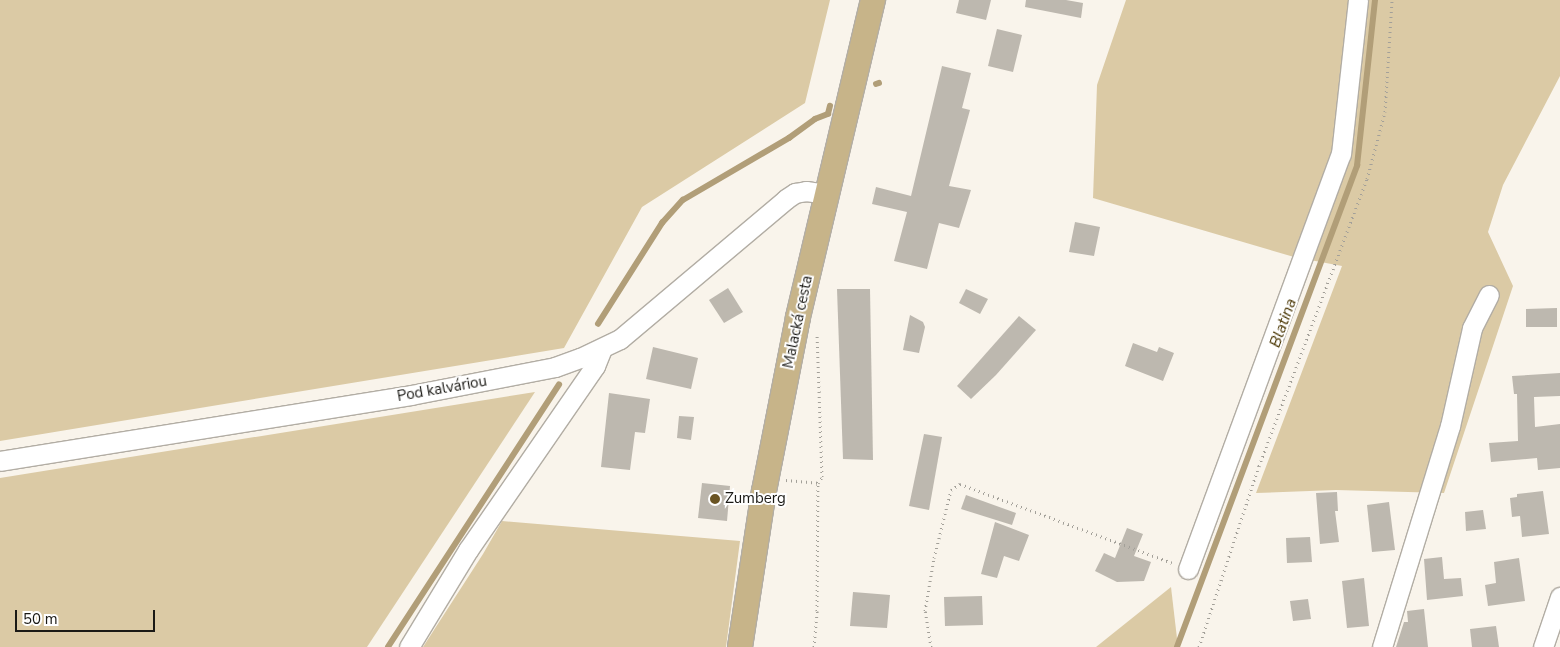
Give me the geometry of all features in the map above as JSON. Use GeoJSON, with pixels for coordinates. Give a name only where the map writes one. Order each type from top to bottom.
{"type":"FeatureCollection","features":[{"type":"Feature","properties":{"kind":"main road","name":"Malacká cesta"},"geometry":{"type":"LineString","coordinates":[[740,647],[767,477],[798,317],[874,0]]}},
{"type":"Feature","properties":{"kind":"street"},"geometry":{"type":"LineString","coordinates":[[1188,569],[1341,154],[1358,0]]}},
{"type":"Feature","properties":{"kind":"street","name":"Pod kalváriou"},"geometry":{"type":"LineString","coordinates":[[0,461],[484,382],[555,367],[602,349],[620,339],[698,275],[786,198],[806,191],[828,194]]}},
{"type":"Feature","properties":{"kind":"street"},"geometry":{"type":"LineString","coordinates":[[1382,647],[1450,426],[1472,328],[1489,295]]}},
{"type":"Feature","properties":{"kind":"street"},"geometry":{"type":"LineString","coordinates":[[409,647],[468,550],[595,366],[602,349]]}},
{"type":"Feature","properties":{"kind":"street"},"geometry":{"type":"LineString","coordinates":[[1543,647],[1560,597]]}},
{"type":"Feature","properties":{"kind":"path"},"geometry":{"type":"LineString","coordinates":[[1199,647],[1259,466],[1367,179],[1384,112],[1392,0]]}},
{"type":"Feature","properties":{"kind":"path"},"geometry":{"type":"LineString","coordinates":[[798,317],[813,325],[817,334],[822,477],[818,483],[817,611],[814,647]]}},
{"type":"Feature","properties":{"kind":"path"},"geometry":{"type":"LineString","coordinates":[[767,477],[818,483]]}},
{"type":"Feature","properties":{"kind":"path"},"geometry":{"type":"LineString","coordinates":[[931,647],[925,611],[931,575],[951,490],[960,484],[1188,569]]}},
{"type":"Feature","properties":{"kind":"shaded area"},"geometry":{"type":"Polygon","coordinates":[[[0,0],[830,0],[805,103],[642,207],[564,348],[0,441],[0,0]]]}},
{"type":"Feature","properties":{"kind":"shaded area"},"geometry":{"type":"Polygon","coordinates":[[[1126,0],[1560,0],[1560,76],[1503,185],[1488,232],[1513,286],[1444,493],[1336,490],[1256,493],[1342,266],[1294,257],[1093,198],[1097,85],[1126,0]]]}},
{"type":"Feature","properties":{"kind":"shaded area"},"geometry":{"type":"Polygon","coordinates":[[[535,392],[367,647],[0,647],[0,478],[535,392]]]}},
{"type":"Feature","properties":{"kind":"shaded area"},"geometry":{"type":"Polygon","coordinates":[[[502,521],[740,541],[726,647],[423,647],[502,521]]]}},
{"type":"Feature","properties":{"kind":"shaded area"},"geometry":{"type":"Polygon","coordinates":[[[1171,587],[1178,647],[1096,647],[1171,587]]]}},
{"type":"Feature","properties":{"kind":"building"},"geometry":{"type":"Polygon","coordinates":[[[959,0],[991,0],[986,20],[956,13],[959,0]]]}},
{"type":"Feature","properties":{"kind":"building"},"geometry":{"type":"Polygon","coordinates":[[[1026,0],[1066,0],[1083,3],[1081,18],[1025,7],[1026,0]]]}},
{"type":"Feature","properties":{"kind":"building"},"geometry":{"type":"Polygon","coordinates":[[[997,29],[1022,35],[1013,72],[988,66],[997,29]]]}},
{"type":"Feature","properties":{"kind":"building"},"geometry":{"type":"Polygon","coordinates":[[[942,66],[971,73],[962,108],[970,110],[949,186],[971,190],[959,228],[939,223],[927,269],[894,261],[907,212],[872,204],[876,187],[911,196],[942,66]]]}},
{"type":"Feature","properties":{"kind":"building"},"geometry":{"type":"Polygon","coordinates":[[[1075,222],[1100,227],[1094,256],[1069,252],[1075,222]]]}},
{"type":"Feature","properties":{"kind":"building"},"geometry":{"type":"Polygon","coordinates":[[[728,288],[743,312],[724,323],[709,300],[728,288]]]}},
{"type":"Feature","properties":{"kind":"building"},"geometry":{"type":"Polygon","coordinates":[[[837,289],[870,289],[873,460],[843,459],[837,289]]]}},
{"type":"Feature","properties":{"kind":"building"},"geometry":{"type":"Polygon","coordinates":[[[966,289],[988,299],[980,314],[959,303],[966,289]]]}},
{"type":"Feature","properties":{"kind":"building"},"geometry":{"type":"Polygon","coordinates":[[[1557,308],[1557,327],[1526,327],[1526,309],[1557,308]]]}},
{"type":"Feature","properties":{"kind":"building"},"geometry":{"type":"Polygon","coordinates":[[[910,315],[923,322],[925,327],[919,353],[903,350],[910,315]]]}},
{"type":"Feature","properties":{"kind":"building"},"geometry":{"type":"Polygon","coordinates":[[[1019,316],[1036,330],[996,375],[971,399],[957,386],[1019,316]]]}},
{"type":"Feature","properties":{"kind":"building"},"geometry":{"type":"Polygon","coordinates":[[[1133,343],[1157,352],[1159,347],[1174,353],[1163,381],[1125,366],[1133,343]]]}},
{"type":"Feature","properties":{"kind":"building"},"geometry":{"type":"Polygon","coordinates":[[[653,347],[698,358],[691,389],[646,379],[653,347]]]}},
{"type":"Feature","properties":{"kind":"building"},"geometry":{"type":"Polygon","coordinates":[[[1560,373],[1560,396],[1534,397],[1535,427],[1560,424],[1560,468],[1538,470],[1537,458],[1491,462],[1489,443],[1518,441],[1517,394],[1514,394],[1512,376],[1560,373]]]}},
{"type":"Feature","properties":{"kind":"building"},"geometry":{"type":"Polygon","coordinates":[[[609,393],[650,399],[645,433],[635,432],[630,470],[601,467],[609,393]]]}},
{"type":"Feature","properties":{"kind":"building"},"geometry":{"type":"Polygon","coordinates":[[[679,416],[694,417],[691,440],[677,438],[679,416]]]}},
{"type":"Feature","properties":{"kind":"building"},"geometry":{"type":"Polygon","coordinates":[[[924,434],[942,437],[929,510],[909,506],[924,434]]]}},
{"type":"Feature","properties":{"kind":"building","name":"Zumberg"},"geometry":{"type":"Polygon","coordinates":[[[702,483],[730,486],[727,521],[698,518],[702,483]]]}},
{"type":"Feature","properties":{"kind":"building"},"geometry":{"type":"Polygon","coordinates":[[[1543,491],[1549,534],[1522,537],[1520,516],[1512,517],[1510,498],[1517,497],[1517,494],[1543,491]]]}},
{"type":"Feature","properties":{"kind":"building"},"geometry":{"type":"Polygon","coordinates":[[[1337,492],[1338,511],[1335,511],[1339,542],[1320,544],[1316,493],[1337,492]]]}},
{"type":"Feature","properties":{"kind":"building"},"geometry":{"type":"Polygon","coordinates":[[[966,495],[1016,513],[1012,525],[961,509],[966,495]]]}},
{"type":"Feature","properties":{"kind":"building"},"geometry":{"type":"Polygon","coordinates":[[[1389,502],[1395,550],[1372,552],[1367,505],[1389,502]]]}},
{"type":"Feature","properties":{"kind":"building"},"geometry":{"type":"Polygon","coordinates":[[[1483,510],[1486,529],[1466,531],[1465,512],[1483,510]]]}},
{"type":"Feature","properties":{"kind":"building"},"geometry":{"type":"Polygon","coordinates":[[[995,522],[1029,535],[1019,561],[1004,556],[997,578],[981,574],[995,522]]]}},
{"type":"Feature","properties":{"kind":"building"},"geometry":{"type":"Polygon","coordinates":[[[1127,528],[1143,534],[1134,556],[1151,562],[1144,581],[1117,582],[1095,571],[1104,553],[1115,558],[1127,528]]]}},
{"type":"Feature","properties":{"kind":"building"},"geometry":{"type":"Polygon","coordinates":[[[1310,537],[1312,562],[1287,563],[1286,538],[1310,537]]]}},
{"type":"Feature","properties":{"kind":"building"},"geometry":{"type":"Polygon","coordinates":[[[1442,557],[1444,579],[1461,578],[1463,596],[1427,600],[1424,559],[1442,557]]]}},
{"type":"Feature","properties":{"kind":"building"},"geometry":{"type":"Polygon","coordinates":[[[1519,558],[1525,601],[1488,606],[1485,585],[1496,583],[1494,562],[1519,558]]]}},
{"type":"Feature","properties":{"kind":"building"},"geometry":{"type":"Polygon","coordinates":[[[1364,578],[1369,626],[1347,628],[1342,581],[1364,578]]]}},
{"type":"Feature","properties":{"kind":"building"},"geometry":{"type":"Polygon","coordinates":[[[853,592],[890,595],[887,628],[850,626],[853,592]]]}},
{"type":"Feature","properties":{"kind":"building"},"geometry":{"type":"Polygon","coordinates":[[[982,596],[983,625],[945,626],[944,597],[982,596]]]}},
{"type":"Feature","properties":{"kind":"building"},"geometry":{"type":"Polygon","coordinates":[[[1308,599],[1311,619],[1293,621],[1290,601],[1308,599]]]}},
{"type":"Feature","properties":{"kind":"building"},"geometry":{"type":"Polygon","coordinates":[[[1424,609],[1428,647],[1396,647],[1404,622],[1408,622],[1407,611],[1424,609]]]}},
{"type":"Feature","properties":{"kind":"building"},"geometry":{"type":"Polygon","coordinates":[[[1496,626],[1499,647],[1472,647],[1470,629],[1496,626]]]}},
{"type":"Feature","properties":{"kind":"waterway","name":"Blatina"},"geometry":{"type":"LineString","coordinates":[[1177,647],[1357,166],[1375,0]]}},
{"type":"Feature","properties":{"kind":"waterway"},"geometry":{"type":"LineString","coordinates":[[598,324],[662,223],[683,200],[789,138],[815,119],[828,114],[830,106]]}},
{"type":"Feature","properties":{"kind":"waterway"},"geometry":{"type":"LineString","coordinates":[[388,647],[559,385]]}},
{"type":"Feature","properties":{"kind":"place","name":"Zumberg"},"geometry":{"type":"Point","coordinates":[715,499]}}]}
